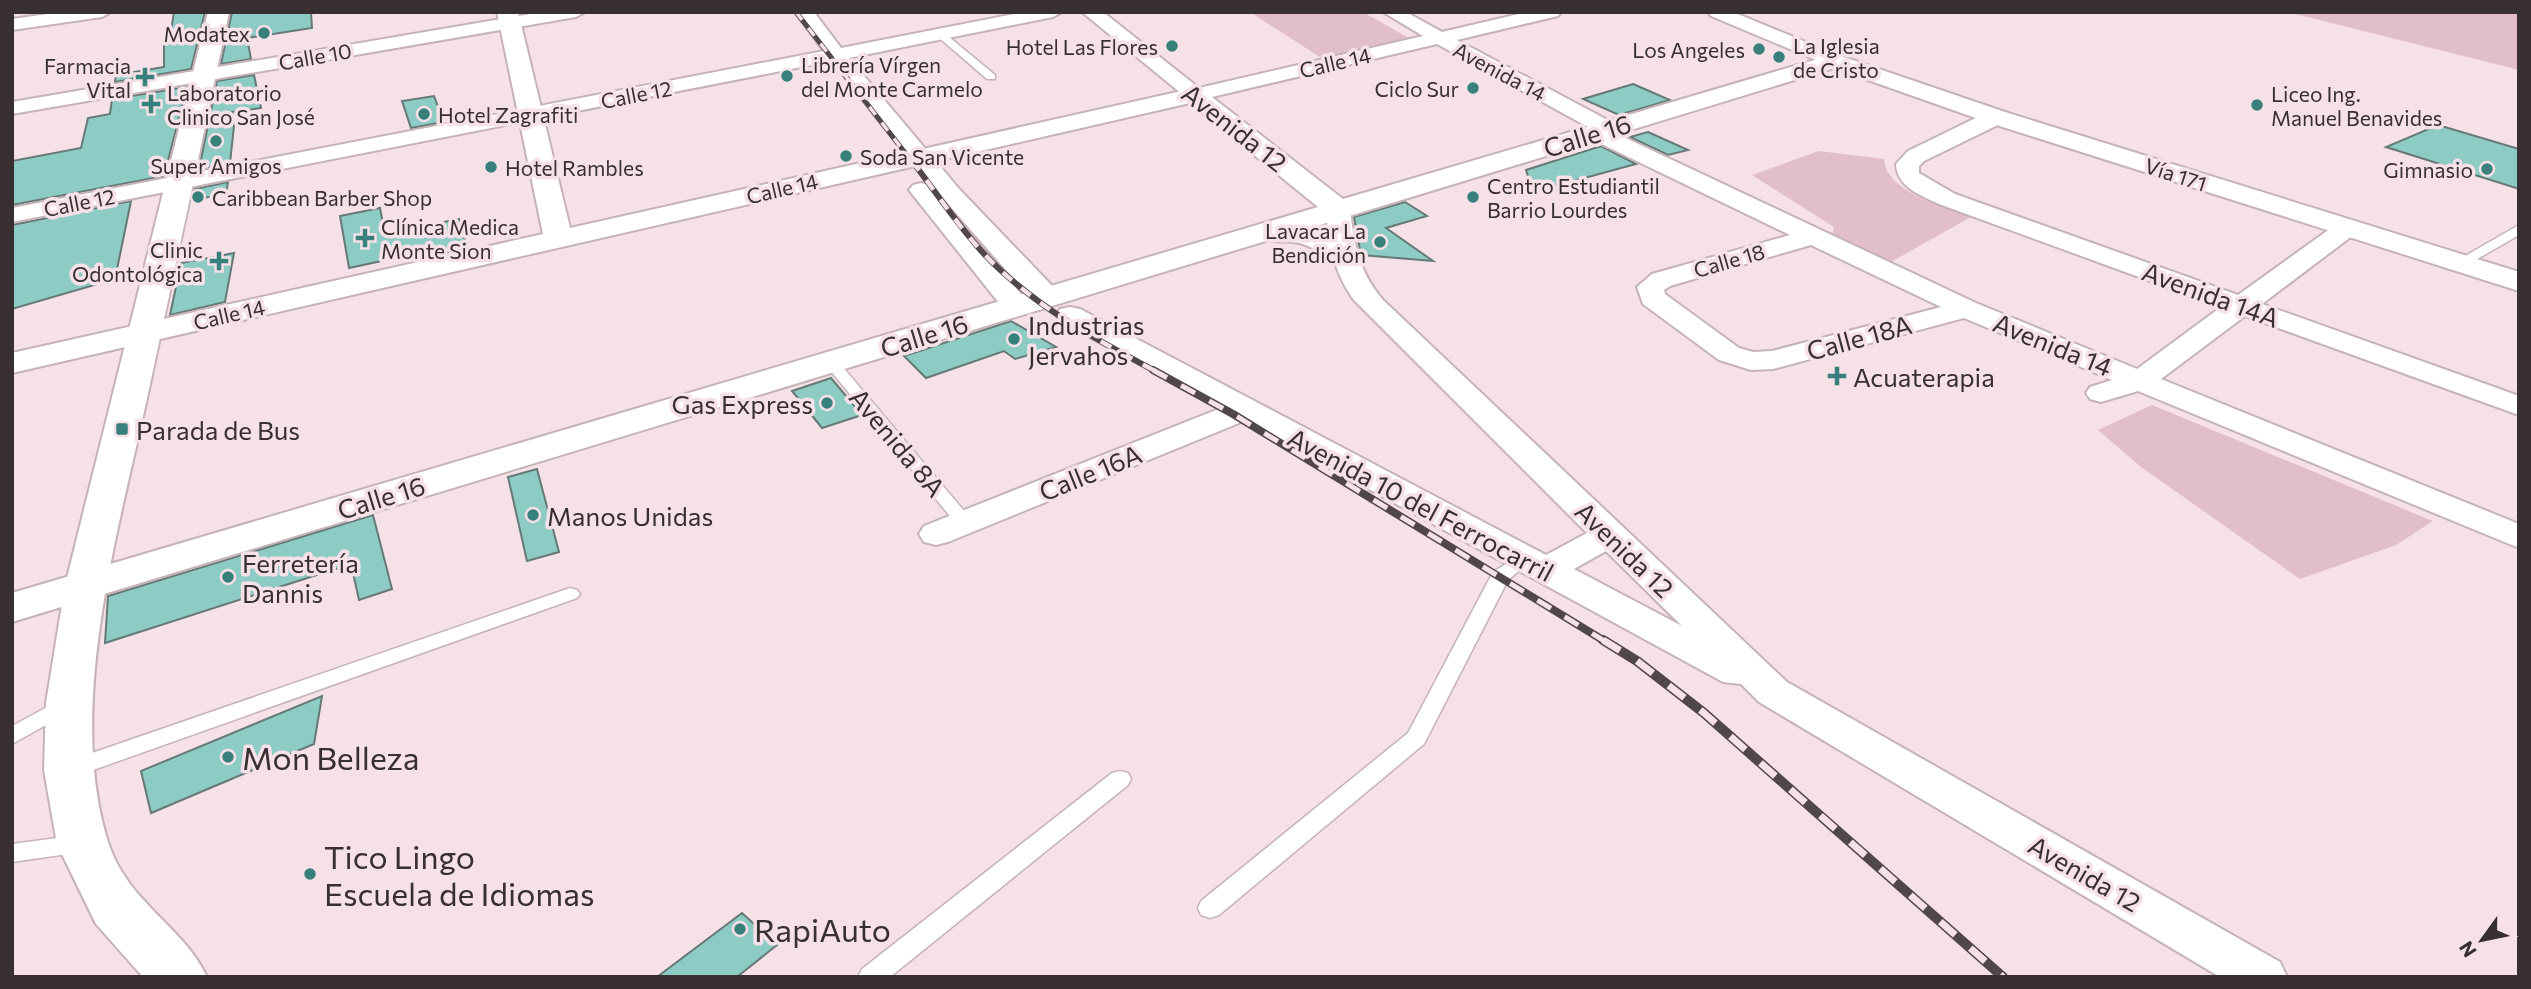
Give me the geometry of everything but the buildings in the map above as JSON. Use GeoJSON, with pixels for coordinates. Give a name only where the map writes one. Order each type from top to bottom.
{"type":"FeatureCollection","features":[{"type":"Feature","properties":{"kind":"main road"},"geometry":{"type":"LineString","coordinates":[[172,974],[115,908],[83,844],[68,770],[69,704],[86,586],[219,12]]}},
{"type":"Feature","properties":{"kind":"main road"},"geometry":{"type":"LineString","coordinates":[[509,18],[558,238]]}},
{"type":"Feature","properties":{"kind":"main road","name":"Vía 171"},"geometry":{"type":"LineString","coordinates":[[1835,61],[1996,117],[2519,282]]}},
{"type":"Feature","properties":{"kind":"main road","name":"Calle 16"},"geometry":{"type":"LineString","coordinates":[[12,608],[831,362],[1045,307],[1259,233],[1835,61]]}},
{"type":"Feature","properties":{"kind":"main road","name":"Calle 14"},"geometry":{"type":"LineString","coordinates":[[12,363],[1195,94]]}},
{"type":"Feature","properties":{"kind":"main road","name":"Avenida 12"},"geometry":{"type":"LineString","coordinates":[[1195,94],[1338,209]]}},
{"type":"Feature","properties":{"kind":"main road"},"geometry":{"type":"LineString","coordinates":[[1259,233],[1288,232],[1315,236],[1343,254]]}},
{"type":"Feature","properties":{"kind":"street"},"geometry":{"type":"LineString","coordinates":[[12,25],[102,12]]}},
{"type":"Feature","properties":{"kind":"street","name":"Calle 10"},"geometry":{"type":"LineString","coordinates":[[12,108],[509,18],[576,12]]}},
{"type":"Feature","properties":{"kind":"street","name":"Avenida 10 del Ferrocarril"},"geometry":{"type":"LineString","coordinates":[[786,12],[829,57],[910,159],[977,261],[1045,307],[1773,692]]}},
{"type":"Feature","properties":{"kind":"street","name":"Avenida 10 del Ferrocarril"},"geometry":{"type":"LineString","coordinates":[[804,12],[829,57]]}},
{"type":"Feature","properties":{"kind":"street","name":"Calle 12"},"geometry":{"type":"LineString","coordinates":[[12,215],[1053,12]]}},
{"type":"Feature","properties":{"kind":"street","name":"Avenida 12"},"geometry":{"type":"LineString","coordinates":[[1091,12],[1195,94]]}},
{"type":"Feature","properties":{"kind":"street","name":"Avenida 14"},"geometry":{"type":"LineString","coordinates":[[1392,12],[1601,131],[1810,237],[1966,309],[2519,537]]}},
{"type":"Feature","properties":{"kind":"street","name":"Calle 14"},"geometry":{"type":"LineString","coordinates":[[1195,94],[1552,12]]}},
{"type":"Feature","properties":{"kind":"street"},"geometry":{"type":"LineString","coordinates":[[1717,12],[1758,16],[1835,61]]}},
{"type":"Feature","properties":{"kind":"street","name":"Avenida 14A"},"geometry":{"type":"LineString","coordinates":[[1996,117],[1916,156],[1907,164],[1908,175],[1923,187],[1947,199],[2519,406]]}},
{"type":"Feature","properties":{"kind":"street","name":"Avenida 10 del Ferrocarril"},"geometry":{"type":"LineString","coordinates":[[910,159],[1008,258],[1045,307]]}},
{"type":"Feature","properties":{"kind":"street","name":"Avenida 12"},"geometry":{"type":"LineString","coordinates":[[1338,209],[1346,268],[1355,285],[1373,306],[1773,692],[2263,977]]}},
{"type":"Feature","properties":{"kind":"street"},"geometry":{"type":"LineString","coordinates":[[2101,393],[2140,380],[2347,228]]}},
{"type":"Feature","properties":{"kind":"street","name":"Calle 18"},"geometry":{"type":"LineString","coordinates":[[1751,361],[1729,354],[1653,298],[1650,287],[1661,280],[1810,237]]}},
{"type":"Feature","properties":{"kind":"street","name":"Calle 18A"},"geometry":{"type":"LineString","coordinates":[[1751,361],[1773,360],[1966,309]]}},
{"type":"Feature","properties":{"kind":"street","name":"Calle 16A"},"geometry":{"type":"LineString","coordinates":[[950,528],[1243,410]]}},
{"type":"Feature","properties":{"kind":"street"},"geometry":{"type":"LineString","coordinates":[[1534,564],[1610,535]]}},
{"type":"Feature","properties":{"kind":"lane"},"geometry":{"type":"LineString","coordinates":[[940,34],[991,77]]}},
{"type":"Feature","properties":{"kind":"lane"},"geometry":{"type":"LineString","coordinates":[[2460,263],[2519,229]]}},
{"type":"Feature","properties":{"kind":"lane","name":"Avenida 8A"},"geometry":{"type":"LineString","coordinates":[[831,362],[950,528]]}},
{"type":"Feature","properties":{"kind":"lane"},"geometry":{"type":"LineString","coordinates":[[1210,908],[1416,738],[1500,576],[1534,564]]}},
{"type":"Feature","properties":{"kind":"lane"},"geometry":{"type":"LineString","coordinates":[[68,770],[570,594]]}},
{"type":"Feature","properties":{"kind":"lane"},"geometry":{"type":"LineString","coordinates":[[12,736],[69,704]]}},
{"type":"Feature","properties":{"kind":"lane"},"geometry":{"type":"LineString","coordinates":[[871,977],[1120,779]]}},
{"type":"Feature","properties":{"kind":"lane"},"geometry":{"type":"LineString","coordinates":[[12,853],[83,844]]}},
{"type":"Feature","properties":{"kind":"shaded area"},"geometry":{"type":"Polygon","coordinates":[[[1250,12],[1363,12],[1407,37],[1404,40],[1323,59],[1250,12]]]}},
{"type":"Feature","properties":{"kind":"shaded area"},"geometry":{"type":"Polygon","coordinates":[[[2287,12],[2519,12],[2519,70],[2287,12]]]}},
{"type":"Feature","properties":{"kind":"shaded area"},"geometry":{"type":"Polygon","coordinates":[[[1819,151],[1884,159],[1887,171],[1905,189],[1932,203],[1971,217],[1891,262],[1831,239],[1834,227],[1752,175],[1819,151]]]}},
{"type":"Feature","properties":{"kind":"shaded area"},"geometry":{"type":"Polygon","coordinates":[[[2152,405],[2433,521],[2396,545],[2300,579],[2141,467],[2098,430],[2152,405]]]}},
{"type":"Feature","properties":{"kind":"railway"},"geometry":{"type":"LineString","coordinates":[[796,12],[913,163]]}},
{"type":"Feature","properties":{"kind":"railway"},"geometry":{"type":"LineString","coordinates":[[912,161],[966,232],[1004,273],[1066,320],[1157,372]]}},
{"type":"Feature","properties":{"kind":"railway"},"geometry":{"type":"LineString","coordinates":[[1153,370],[1233,414],[1606,642]]}},
{"type":"Feature","properties":{"kind":"railway"},"geometry":{"type":"LineString","coordinates":[[1603,640],[1637,661],[1704,713],[2003,977]]}},
{"type":"Feature","properties":{"kind":"place","name":"Modatex"},"geometry":{"type":"Point","coordinates":[264,33]}},
{"type":"Feature","properties":{"kind":"place","name":"Hotel Las Flores"},"geometry":{"type":"Point","coordinates":[1172,46]}},
{"type":"Feature","properties":{"kind":"place","name":"Los Angeles"},"geometry":{"type":"Point","coordinates":[1759,49]}},
{"type":"Feature","properties":{"kind":"place","name":"La Iglesia de Cristo"},"geometry":{"type":"Point","coordinates":[1779,57]}},
{"type":"Feature","properties":{"kind":"place","name":"Librería Vírgen del Monte Carmelo"},"geometry":{"type":"Point","coordinates":[787,76]}},
{"type":"Feature","properties":{"kind":"place","name":"Farmacia Vital"},"geometry":{"type":"Point","coordinates":[145,77]}},
{"type":"Feature","properties":{"kind":"place","name":"Ciclo Sur"},"geometry":{"type":"Point","coordinates":[1473,88]}},
{"type":"Feature","properties":{"kind":"place","name":"Laboratorio Clinico San José"},"geometry":{"type":"Point","coordinates":[151,104]}},
{"type":"Feature","properties":{"kind":"place","name":"Liceo Ing. Manuel Benavides"},"geometry":{"type":"Point","coordinates":[2257,105]}},
{"type":"Feature","properties":{"kind":"place","name":"Hotel Zagrafiti"},"geometry":{"type":"Point","coordinates":[424,114]}},
{"type":"Feature","properties":{"kind":"place","name":"Super Amigos"},"geometry":{"type":"Point","coordinates":[216,141]}},
{"type":"Feature","properties":{"kind":"place","name":"Soda San Vicente"},"geometry":{"type":"Point","coordinates":[846,156]}},
{"type":"Feature","properties":{"kind":"place","name":"Hotel Rambles"},"geometry":{"type":"Point","coordinates":[491,167]}},
{"type":"Feature","properties":{"kind":"place","name":"Gimnasio"},"geometry":{"type":"Point","coordinates":[2487,169]}},
{"type":"Feature","properties":{"kind":"place","name":"Caribbean Barber Shop"},"geometry":{"type":"Point","coordinates":[198,197]}},
{"type":"Feature","properties":{"kind":"place","name":"Centro Estudiantil Barrio Lourdes"},"geometry":{"type":"Point","coordinates":[1473,197]}},
{"type":"Feature","properties":{"kind":"place","name":"Clínica Medica Monte Sion"},"geometry":{"type":"Point","coordinates":[365,238]}},
{"type":"Feature","properties":{"kind":"place","name":"Lavacar La Bendición"},"geometry":{"type":"Point","coordinates":[1380,242]}},
{"type":"Feature","properties":{"kind":"place","name":"Clinic Odontológica"},"geometry":{"type":"Point","coordinates":[219,261]}},
{"type":"Feature","properties":{"kind":"place","name":"Industrias Jervahos"},"geometry":{"type":"Point","coordinates":[1014,339]}},
{"type":"Feature","properties":{"kind":"place","name":"Acuaterapia"},"geometry":{"type":"Point","coordinates":[1837,376]}},
{"type":"Feature","properties":{"kind":"place","name":"Gas Express"},"geometry":{"type":"Point","coordinates":[827,403]}},
{"type":"Feature","properties":{"kind":"place","name":"Parada de Bus"},"geometry":{"type":"Point","coordinates":[122,429]}},
{"type":"Feature","properties":{"kind":"place","name":"Manos Unidas"},"geometry":{"type":"Point","coordinates":[533,515]}},
{"type":"Feature","properties":{"kind":"place","name":"Ferretería Dannis"},"geometry":{"type":"Point","coordinates":[228,577]}},
{"type":"Feature","properties":{"kind":"place","name":"Mon Belleza"},"geometry":{"type":"Point","coordinates":[228,757]}},
{"type":"Feature","properties":{"kind":"place","name":"Tico Lingo Escuela de Idiomas"},"geometry":{"type":"Point","coordinates":[310,874]}},
{"type":"Feature","properties":{"kind":"place","name":"RapiAuto"},"geometry":{"type":"Point","coordinates":[740,929]}}]}
